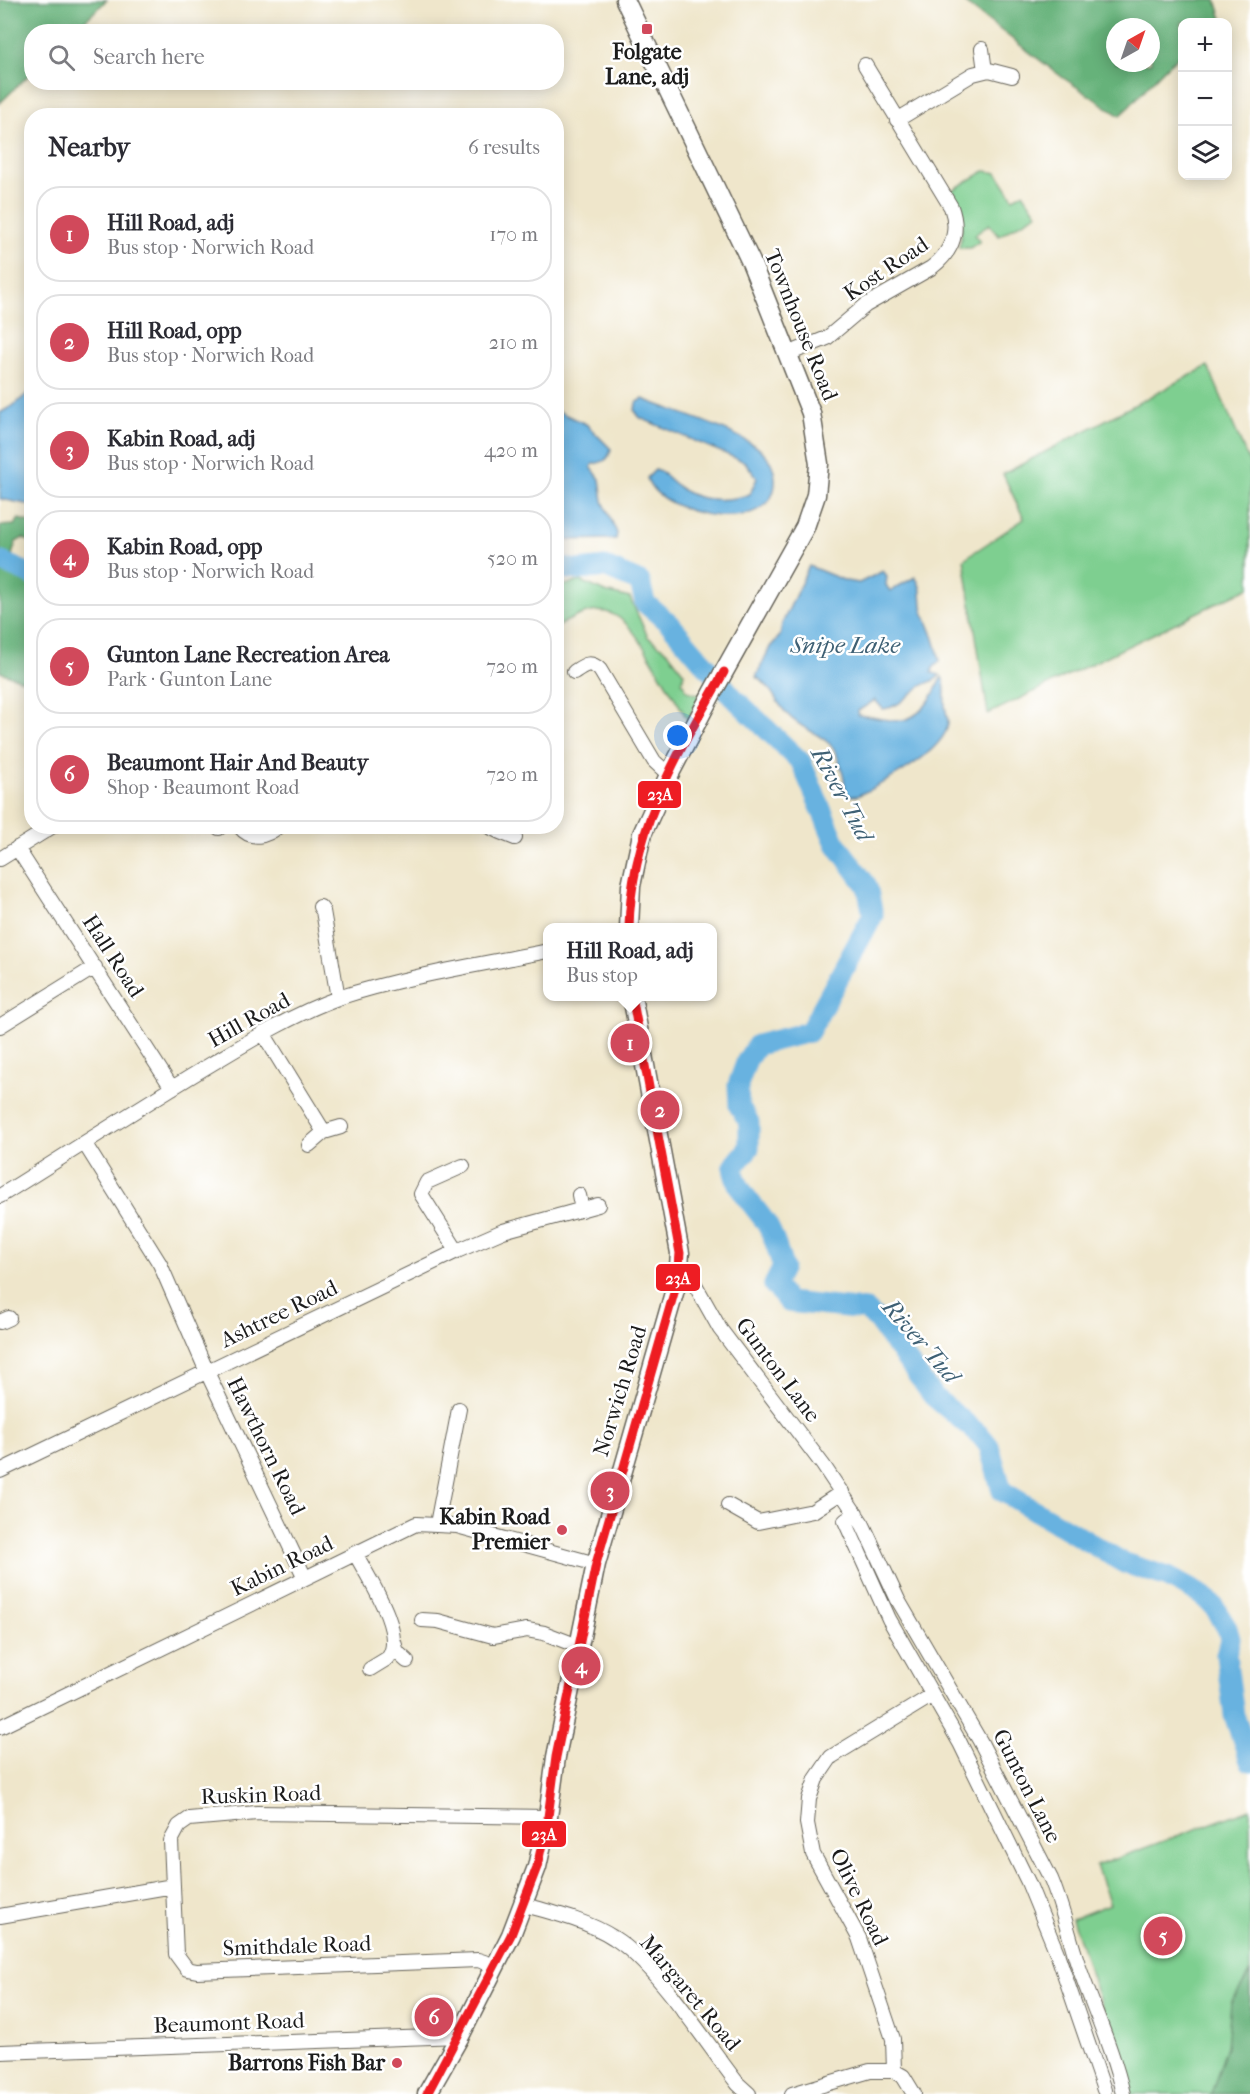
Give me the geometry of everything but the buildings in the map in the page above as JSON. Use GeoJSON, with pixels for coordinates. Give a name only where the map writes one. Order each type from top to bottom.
{"type":"FeatureCollection","features":[{"type":"Feature","properties":{"kind":"street","name":"Townhouse Road"},"geometry":{"type":"LineString","coordinates":[[625,0],[751,262],[811,414],[817,437],[819,464],[816,495],[795,547],[712,693],[669,775]]}},
{"type":"Feature","properties":{"kind":"street"},"geometry":{"type":"LineString","coordinates":[[982,49],[985,71]]}},
{"type":"Feature","properties":{"kind":"street","name":"Kost Road"},"geometry":{"type":"LineString","coordinates":[[788,354],[827,338],[866,305],[940,262],[953,243],[956,227],[951,207],[865,65]]}},
{"type":"Feature","properties":{"kind":"street"},"geometry":{"type":"LineString","coordinates":[[897,120],[973,74],[999,71],[1012,76]]}},
{"type":"Feature","properties":{"kind":"street"},"geometry":{"type":"LineString","coordinates":[[574,672],[587,663],[595,664],[654,761],[669,775],[642,834],[631,886],[629,923]]}},
{"type":"Feature","properties":{"kind":"street"},"geometry":{"type":"LineString","coordinates":[[0,859],[41,834]]}},
{"type":"Feature","properties":{"kind":"street"},"geometry":{"type":"LineString","coordinates":[[250,834],[256,836],[269,834]]}},
{"type":"Feature","properties":{"kind":"street"},"geometry":{"type":"LineString","coordinates":[[508,834],[515,838]]}},
{"type":"Feature","properties":{"kind":"street","name":"Hall Road"},"geometry":{"type":"LineString","coordinates":[[18,849],[172,1088]]}},
{"type":"Feature","properties":{"kind":"street"},"geometry":{"type":"LineString","coordinates":[[320,907],[323,911],[338,999]]}},
{"type":"Feature","properties":{"kind":"street","name":"Hill Road"},"geometry":{"type":"LineString","coordinates":[[0,1196],[264,1033],[338,999],[393,984],[543,952]]}},
{"type":"Feature","properties":{"kind":"street"},"geometry":{"type":"LineString","coordinates":[[0,1026],[95,967]]}},
{"type":"Feature","properties":{"kind":"street","name":"Norwich Road"},"geometry":{"type":"LineString","coordinates":[[427,2094],[496,1966],[524,1905],[548,1817],[556,1757],[596,1564],[678,1279],[680,1253],[633,1001]]}},
{"type":"Feature","properties":{"kind":"street"},"geometry":{"type":"LineString","coordinates":[[264,1033],[324,1132]]}},
{"type":"Feature","properties":{"kind":"street"},"geometry":{"type":"LineString","coordinates":[[309,1145],[324,1132],[340,1127]]}},
{"type":"Feature","properties":{"kind":"street","name":"Hawthorn Road"},"geometry":{"type":"LineString","coordinates":[[85,1144],[160,1264],[207,1372],[305,1578]]}},
{"type":"Feature","properties":{"kind":"street"},"geometry":{"type":"LineString","coordinates":[[457,1251],[422,1194],[427,1182],[463,1166]]}},
{"type":"Feature","properties":{"kind":"street"},"geometry":{"type":"LineString","coordinates":[[579,1195],[582,1210]]}},
{"type":"Feature","properties":{"kind":"street","name":"Ashtree Road"},"geometry":{"type":"LineString","coordinates":[[0,1471],[457,1251],[503,1231],[598,1205]]}},
{"type":"Feature","properties":{"kind":"street","name":"Gunton Lane"},"geometry":{"type":"LineString","coordinates":[[678,1279],[693,1281],[720,1329],[856,1513],[898,1600],[980,1740],[1060,1900],[1079,1966],[1109,2041],[1123,2094]]}},
{"type":"Feature","properties":{"kind":"street"},"geometry":{"type":"LineString","coordinates":[[436,1524],[459,1409]]}},
{"type":"Feature","properties":{"kind":"street"},"geometry":{"type":"LineString","coordinates":[[728,1505],[758,1522],[813,1511],[842,1492]]}},
{"type":"Feature","properties":{"kind":"street","name":"Gunton Lane"},"geometry":{"type":"LineString","coordinates":[[856,1513],[845,1521],[852,1540],[889,1619],[931,1696],[960,1743],[1028,1882],[1057,1953],[1104,2090]]}},
{"type":"Feature","properties":{"kind":"street","name":"Kabin Road"},"geometry":{"type":"LineString","coordinates":[[0,1727],[416,1524],[457,1526],[596,1564]]}},
{"type":"Feature","properties":{"kind":"street"},"geometry":{"type":"LineString","coordinates":[[355,1553],[386,1611],[397,1652],[407,1661]]}},
{"type":"Feature","properties":{"kind":"street"},"geometry":{"type":"LineString","coordinates":[[422,1620],[438,1621],[493,1636],[527,1630],[544,1633],[578,1646]]}},
{"type":"Feature","properties":{"kind":"street"},"geometry":{"type":"LineString","coordinates":[[370,1669],[388,1658],[394,1640]]}},
{"type":"Feature","properties":{"kind":"street","name":"Olive Road"},"geometry":{"type":"LineString","coordinates":[[894,2071],[893,2039],[859,1938],[813,1854],[807,1823],[809,1799],[816,1779],[831,1757],[931,1696]]}},
{"type":"Feature","properties":{"kind":"street","name":"Ruskin Road"},"geometry":{"type":"LineString","coordinates":[[173,1886],[171,1841],[179,1826],[189,1819],[256,1813],[548,1817]]}},
{"type":"Feature","properties":{"kind":"street"},"geometry":{"type":"LineString","coordinates":[[0,1916],[173,1886]]}},
{"type":"Feature","properties":{"kind":"street","name":"Smithdale Road"},"geometry":{"type":"LineString","coordinates":[[173,1886],[176,1954],[187,1969],[197,1971],[478,1960],[496,1966]]}},
{"type":"Feature","properties":{"kind":"street","name":"Margaret Road"},"geometry":{"type":"LineString","coordinates":[[524,1905],[599,1929],[631,1950],[655,1976],[738,2084],[749,2094]]}},
{"type":"Feature","properties":{"kind":"street","name":"Beaumont Road"},"geometry":{"type":"LineString","coordinates":[[0,2052],[460,2036]]}},
{"type":"Feature","properties":{"kind":"street"},"geometry":{"type":"LineString","coordinates":[[792,2094],[870,2071],[894,2071],[903,2076],[914,2094]]}},
{"type":"Feature","properties":{"kind":"green space"},"geometry":{"type":"Polygon","coordinates":[[[0,0],[107,0],[81,24],[24,24],[24,80],[0,103],[0,0]]]}},
{"type":"Feature","properties":{"kind":"green space"},"geometry":{"type":"Polygon","coordinates":[[[961,0],[1216,0],[1222,18],[1178,18],[1178,58],[1120,116],[1062,77],[961,0]]]}},
{"type":"Feature","properties":{"kind":"green space"},"geometry":{"type":"Polygon","coordinates":[[[985,171],[997,173],[1013,198],[1023,193],[1037,214],[999,236],[989,224],[975,235],[980,241],[970,248],[959,248],[962,233],[960,219],[949,192],[985,171]]]}},
{"type":"Feature","properties":{"kind":"green space"},"geometry":{"type":"Polygon","coordinates":[[[1208,366],[1250,464],[1250,587],[988,714],[964,559],[1024,519],[1003,474],[1208,366]]]}},
{"type":"Feature","properties":{"kind":"green space"},"geometry":{"type":"Polygon","coordinates":[[[19,519],[24,521],[24,538],[16,542],[12,555],[24,570],[24,678],[22,680],[0,672],[0,526],[14,525],[19,519]]]}},
{"type":"Feature","properties":{"kind":"green space"},"geometry":{"type":"Polygon","coordinates":[[[581,581],[605,592],[630,598],[648,637],[668,652],[684,673],[682,682],[687,691],[701,695],[688,720],[642,644],[624,621],[614,615],[590,612],[564,623],[564,585],[581,581]]]}},
{"type":"Feature","properties":{"kind":"green space"},"geometry":{"type":"Polygon","coordinates":[[[1250,1809],[1250,2094],[1131,2094],[1072,1919],[1110,1904],[1096,1866],[1250,1809]]]}},
{"type":"Feature","properties":{"kind":"green space"},"geometry":{"type":"Polygon","coordinates":[[[1250,1973],[1250,2094],[1211,2094],[1227,2046],[1231,2003],[1250,1973]]]}},
{"type":"Feature","properties":{"kind":"water"},"geometry":{"type":"Polygon","coordinates":[[[24,396],[24,504],[0,499],[0,413],[24,396]]]}},
{"type":"Feature","properties":{"kind":"water"},"geometry":{"type":"Polygon","coordinates":[[[643,399],[716,426],[757,447],[772,464],[775,478],[771,497],[758,509],[739,515],[717,516],[694,512],[673,503],[656,492],[647,478],[656,469],[686,492],[709,499],[727,499],[750,494],[757,478],[745,462],[640,418],[635,411],[636,403],[643,399]]]}},
{"type":"Feature","properties":{"kind":"water"},"geometry":{"type":"Polygon","coordinates":[[[564,414],[586,424],[611,449],[605,460],[591,467],[600,479],[603,501],[617,533],[616,539],[564,540],[564,414]]]}},
{"type":"Feature","properties":{"kind":"water","name":"Snipe Lake"},"geometry":{"type":"Polygon","coordinates":[[[809,566],[846,581],[859,583],[883,571],[887,576],[886,585],[890,591],[915,577],[920,586],[923,609],[940,661],[933,668],[932,673],[940,675],[938,678],[920,687],[899,704],[883,709],[875,700],[858,711],[858,715],[880,719],[907,719],[923,708],[942,677],[944,681],[948,723],[936,745],[910,766],[857,796],[850,796],[846,792],[840,764],[831,745],[792,719],[766,685],[756,677],[770,647],[780,636],[782,624],[809,566]]]}},
{"type":"Feature","properties":{"kind":"waterway","name":"River Tud"},"geometry":{"type":"LineString","coordinates":[[0,561],[24,572]]}},
{"type":"Feature","properties":{"kind":"waterway","name":"River Tud"},"geometry":{"type":"LineString","coordinates":[[564,568],[579,570],[605,567],[640,582],[645,603],[671,625],[733,697],[801,762],[836,844],[867,886],[873,915],[809,1032],[757,1045],[747,1060],[738,1085],[739,1106],[749,1122],[749,1148],[733,1167],[741,1190],[766,1223],[776,1244],[783,1267],[774,1285],[788,1302],[866,1310],[877,1320],[933,1396],[981,1436],[989,1446],[1002,1491],[1124,1563],[1168,1577],[1203,1596],[1214,1607],[1227,1628],[1230,1639],[1226,1655],[1234,1715],[1250,1761]]}},
{"type":"Feature","properties":{"kind":"transit line","name":"23A"},"geometry":{"type":"LineString","coordinates":[[629,923],[638,858],[660,794],[674,763],[724,672]]}},
{"type":"Feature","properties":{"kind":"transit line","name":"23A"},"geometry":{"type":"LineString","coordinates":[[427,2094],[511,1935],[537,1867],[548,1817],[556,1757],[596,1564],[678,1279],[680,1253],[633,1001]]}},
{"type":"Feature","properties":{"kind":"place","name":"Folgate Lane, adj"},"geometry":{"type":"Point","coordinates":[647,29]}},
{"type":"Feature","properties":{"kind":"place","name":"Hill Road, adj"},"geometry":{"type":"Point","coordinates":[630,1043]}},
{"type":"Feature","properties":{"kind":"place","name":"Hill Road, opp"},"geometry":{"type":"Point","coordinates":[660,1110]}},
{"type":"Feature","properties":{"kind":"place","name":"Kabin Road, adj"},"geometry":{"type":"Point","coordinates":[610,1491]}},
{"type":"Feature","properties":{"kind":"place","name":"Kabin Road Premier"},"geometry":{"type":"Point","coordinates":[562,1530]}},
{"type":"Feature","properties":{"kind":"place","name":"Kabin Road, opp"},"geometry":{"type":"Point","coordinates":[581,1666]}},
{"type":"Feature","properties":{"kind":"place","name":"Gunton Lane Recreation Area"},"geometry":{"type":"Point","coordinates":[1163,1936]}},
{"type":"Feature","properties":{"kind":"place","name":"Beaumont Hair And Beauty"},"geometry":{"type":"Point","coordinates":[434,2017]}},
{"type":"Feature","properties":{"kind":"place","name":"Barrons Fish Bar"},"geometry":{"type":"Point","coordinates":[397,2063]}}]}
